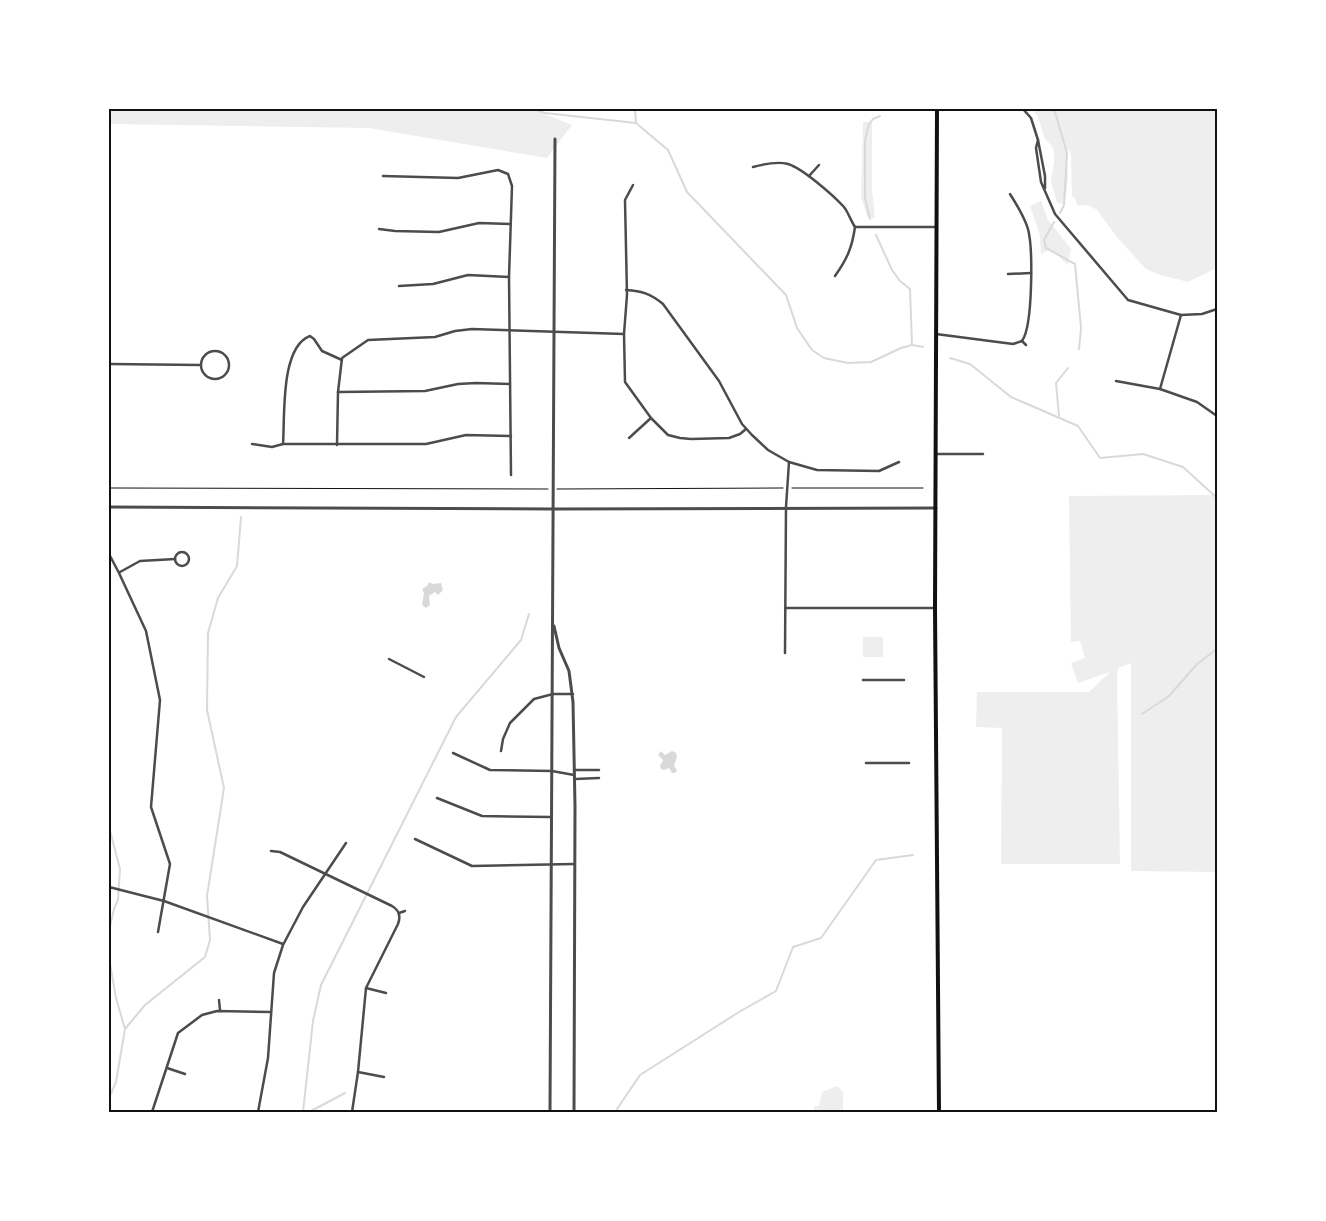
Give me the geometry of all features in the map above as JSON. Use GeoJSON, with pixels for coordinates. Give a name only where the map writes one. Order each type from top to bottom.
{"type":"FeatureCollection","features":[{"type":"Feature","properties":{"kind":"main road"},"geometry":{"type":"LineString","coordinates":[[937,109],[935,608],[939,1112]]}},
{"type":"Feature","properties":{"kind":"street"},"geometry":{"type":"LineString","coordinates":[[1023,109],[1031,118],[1038,140],[1045,176],[1045,188],[1055,214],[1128,300],[1181,316],[1202,314],[1217,309]]}},
{"type":"Feature","properties":{"kind":"street"},"geometry":{"type":"LineString","coordinates":[[550,1112],[555,139]]}},
{"type":"Feature","properties":{"kind":"street"},"geometry":{"type":"LineString","coordinates":[[753,167],[766,163],[787,164],[809,176],[844,207],[854,227],[853,242],[846,260],[835,276]]}},
{"type":"Feature","properties":{"kind":"street"},"geometry":{"type":"LineString","coordinates":[[809,176],[819,165]]}},
{"type":"Feature","properties":{"kind":"street"},"geometry":{"type":"LineString","coordinates":[[383,176],[458,178],[498,170],[508,174],[512,186],[509,277],[511,475]]}},
{"type":"Feature","properties":{"kind":"street"},"geometry":{"type":"LineString","coordinates":[[633,185],[625,200],[625,382],[651,418],[668,435],[680,438],[729,438],[740,434],[746,428]]}},
{"type":"Feature","properties":{"kind":"street"},"geometry":{"type":"LineString","coordinates":[[936,334],[1013,344],[1022,341],[1027,331],[1031,273],[1030,242],[1027,227],[1010,194]]}},
{"type":"Feature","properties":{"kind":"street"},"geometry":{"type":"LineString","coordinates":[[379,229],[439,232],[479,223],[510,224]]}},
{"type":"Feature","properties":{"kind":"street"},"geometry":{"type":"LineString","coordinates":[[854,227],[936,226]]}},
{"type":"Feature","properties":{"kind":"street"},"geometry":{"type":"LineString","coordinates":[[1008,274],[1031,273]]}},
{"type":"Feature","properties":{"kind":"street"},"geometry":{"type":"LineString","coordinates":[[399,286],[433,284],[468,275],[509,277]]}},
{"type":"Feature","properties":{"kind":"street"},"geometry":{"type":"LineString","coordinates":[[626,290],[654,296],[662,304],[719,381],[746,428],[768,450],[789,462],[817,470],[879,471],[899,462]]}},
{"type":"Feature","properties":{"kind":"street"},"geometry":{"type":"LineString","coordinates":[[1160,389],[1181,316]]}},
{"type":"Feature","properties":{"kind":"street"},"geometry":{"type":"LineString","coordinates":[[337,445],[338,392],[342,358],[368,340],[427,338],[472,329],[624,334]]}},
{"type":"Feature","properties":{"kind":"street"},"geometry":{"type":"LineString","coordinates":[[283,444],[286,385],[290,363],[298,344],[310,336],[322,351],[342,360]]}},
{"type":"Feature","properties":{"kind":"street"},"geometry":{"type":"LineString","coordinates":[[1022,341],[1026,345]]}},
{"type":"Feature","properties":{"kind":"street"},"geometry":{"type":"LineString","coordinates":[[217,350],[226,355],[229,363],[224,376],[216,379],[211,379],[203,374],[200,365],[207,352],[217,350]]}},
{"type":"Feature","properties":{"kind":"street"},"geometry":{"type":"LineString","coordinates":[[109,364],[200,365]]}},
{"type":"Feature","properties":{"kind":"street"},"geometry":{"type":"LineString","coordinates":[[1116,381],[1160,389],[1197,402],[1217,416]]}},
{"type":"Feature","properties":{"kind":"street"},"geometry":{"type":"LineString","coordinates":[[338,392],[425,391],[458,384],[510,384]]}},
{"type":"Feature","properties":{"kind":"street"},"geometry":{"type":"LineString","coordinates":[[629,438],[651,418]]}},
{"type":"Feature","properties":{"kind":"street"},"geometry":{"type":"LineString","coordinates":[[252,444],[272,447],[283,444],[426,444],[466,435],[511,436]]}},
{"type":"Feature","properties":{"kind":"street"},"geometry":{"type":"LineString","coordinates":[[936,454],[982,454]]}},
{"type":"Feature","properties":{"kind":"street"},"geometry":{"type":"LineString","coordinates":[[785,653],[786,508],[789,462]]}},
{"type":"Feature","properties":{"kind":"street"},"geometry":{"type":"LineString","coordinates":[[109,507],[936,508]]}},
{"type":"Feature","properties":{"kind":"street"},"geometry":{"type":"LineString","coordinates":[[183,552],[189,559],[186,565],[182,566],[175,559],[177,554],[183,552]]}},
{"type":"Feature","properties":{"kind":"street"},"geometry":{"type":"LineString","coordinates":[[109,554],[146,631],[160,700],[151,807],[170,864],[158,932]]}},
{"type":"Feature","properties":{"kind":"street"},"geometry":{"type":"LineString","coordinates":[[119,572],[140,561],[175,559]]}},
{"type":"Feature","properties":{"kind":"street"},"geometry":{"type":"LineString","coordinates":[[785,608],[935,608]]}},
{"type":"Feature","properties":{"kind":"street"},"geometry":{"type":"LineString","coordinates":[[553,618],[559,648],[569,671],[573,694],[575,777],[574,1112]]}},
{"type":"Feature","properties":{"kind":"street"},"geometry":{"type":"LineString","coordinates":[[389,659],[424,677]]}},
{"type":"Feature","properties":{"kind":"street"},"geometry":{"type":"LineString","coordinates":[[863,680],[904,680]]}},
{"type":"Feature","properties":{"kind":"street"},"geometry":{"type":"LineString","coordinates":[[501,751],[503,739],[510,723],[534,699],[553,694],[573,694]]}},
{"type":"Feature","properties":{"kind":"street"},"geometry":{"type":"LineString","coordinates":[[453,753],[490,770],[552,771],[575,777],[599,778]]}},
{"type":"Feature","properties":{"kind":"street"},"geometry":{"type":"LineString","coordinates":[[866,763],[909,763]]}},
{"type":"Feature","properties":{"kind":"street"},"geometry":{"type":"LineString","coordinates":[[574,770],[599,770]]}},
{"type":"Feature","properties":{"kind":"street"},"geometry":{"type":"LineString","coordinates":[[437,798],[482,816],[551,817]]}},
{"type":"Feature","properties":{"kind":"street"},"geometry":{"type":"LineString","coordinates":[[415,839],[472,866],[574,864]]}},
{"type":"Feature","properties":{"kind":"street"},"geometry":{"type":"LineString","coordinates":[[258,1112],[268,1058],[274,973],[283,944],[303,907],[346,843]]}},
{"type":"Feature","properties":{"kind":"street"},"geometry":{"type":"LineString","coordinates":[[271,851],[280,852],[326,873],[392,906],[399,913]]}},
{"type":"Feature","properties":{"kind":"street"},"geometry":{"type":"LineString","coordinates":[[109,887],[164,901],[283,944]]}},
{"type":"Feature","properties":{"kind":"street"},"geometry":{"type":"LineString","coordinates":[[399,913],[405,911]]}},
{"type":"Feature","properties":{"kind":"street"},"geometry":{"type":"LineString","coordinates":[[352,1112],[366,988],[398,924],[399,913]]}},
{"type":"Feature","properties":{"kind":"street"},"geometry":{"type":"LineString","coordinates":[[366,988],[386,993]]}},
{"type":"Feature","properties":{"kind":"street"},"geometry":{"type":"LineString","coordinates":[[218,1000],[220,1010]]}},
{"type":"Feature","properties":{"kind":"street"},"geometry":{"type":"LineString","coordinates":[[152,1112],[178,1033],[202,1015],[220,1010],[270,1012]]}},
{"type":"Feature","properties":{"kind":"street"},"geometry":{"type":"LineString","coordinates":[[166,1068],[184,1074]]}},
{"type":"Feature","properties":{"kind":"street"},"geometry":{"type":"LineString","coordinates":[[358,1072],[384,1077]]}},
{"type":"Feature","properties":{"kind":"path"},"geometry":{"type":"LineString","coordinates":[[109,488],[923,488]]}},
{"type":"Feature","properties":{"kind":"shaded area"},"geometry":{"type":"Polygon","coordinates":[[[109,109],[533,109],[572,125],[547,158],[369,128],[109,124],[109,109]]]}},
{"type":"Feature","properties":{"kind":"shaded area"},"geometry":{"type":"Polygon","coordinates":[[[1032,109],[1217,109],[1217,268],[1188,282],[1157,274],[1146,269],[1117,237],[1097,210],[1090,206],[1077,205],[1075,198],[1072,196],[1071,154],[1068,149],[1066,150],[1067,191],[1063,204],[1057,203],[1051,181],[1054,152],[1052,146],[1045,139],[1038,117],[1032,109]]]}},
{"type":"Feature","properties":{"kind":"shaded area"},"geometry":{"type":"Polygon","coordinates":[[[863,122],[872,122],[872,190],[875,218],[868,218],[861,197],[863,122]]]}},
{"type":"Feature","properties":{"kind":"shaded area"},"geometry":{"type":"Polygon","coordinates":[[[1041,201],[1048,220],[1071,249],[1068,265],[1051,249],[1041,254],[1040,235],[1030,206],[1041,201]]]}},
{"type":"Feature","properties":{"kind":"shaded area"},"geometry":{"type":"Polygon","coordinates":[[[1217,495],[1217,872],[1131,870],[1131,663],[1118,668],[1117,676],[1120,864],[1001,864],[1002,728],[976,727],[977,692],[1089,692],[1110,672],[1078,683],[1071,663],[1085,658],[1080,641],[1071,642],[1069,496],[1217,495]]]}},
{"type":"Feature","properties":{"kind":"shaded area"},"geometry":{"type":"Polygon","coordinates":[[[429,582],[433,584],[441,583],[443,590],[438,595],[435,592],[429,596],[430,605],[426,608],[422,605],[424,593],[422,589],[429,582]]]}},
{"type":"Feature","properties":{"kind":"shaded area"},"geometry":{"type":"Polygon","coordinates":[[[863,637],[883,637],[883,657],[863,657],[863,637]]]}},
{"type":"Feature","properties":{"kind":"shaded area"},"geometry":{"type":"Polygon","coordinates":[[[661,751],[665,755],[672,751],[676,753],[677,757],[674,766],[677,770],[675,773],[672,773],[669,768],[661,769],[660,766],[663,760],[658,755],[661,751]]]}},
{"type":"Feature","properties":{"kind":"shaded area"},"geometry":{"type":"Polygon","coordinates":[[[837,1086],[843,1092],[843,1112],[814,1112],[814,1106],[819,1106],[822,1092],[837,1086]]]}},
{"type":"Feature","properties":{"kind":"waterway"},"geometry":{"type":"LineString","coordinates":[[534,109],[545,113],[636,123],[668,150],[687,192],[786,295],[797,328],[812,350],[824,358],[848,363],[871,362],[901,348],[912,345],[923,347]]}},
{"type":"Feature","properties":{"kind":"waterway"},"geometry":{"type":"LineString","coordinates":[[635,109],[636,123]]}},
{"type":"Feature","properties":{"kind":"waterway"},"geometry":{"type":"LineString","coordinates":[[1051,109],[1055,112],[1067,153],[1064,205],[1060,213]]}},
{"type":"Feature","properties":{"kind":"waterway"},"geometry":{"type":"LineString","coordinates":[[870,219],[865,198],[865,140],[869,124],[873,119],[880,116]]}},
{"type":"Feature","properties":{"kind":"waterway"},"geometry":{"type":"LineString","coordinates":[[1054,222],[1044,240],[1046,248],[1075,264],[1081,328],[1079,349]]}},
{"type":"Feature","properties":{"kind":"waterway"},"geometry":{"type":"LineString","coordinates":[[876,235],[892,270],[900,281],[910,289],[912,345]]}},
{"type":"Feature","properties":{"kind":"waterway"},"geometry":{"type":"LineString","coordinates":[[950,358],[970,364],[1011,397],[1078,426],[1100,458],[1143,454],[1183,467],[1217,498]]}},
{"type":"Feature","properties":{"kind":"waterway"},"geometry":{"type":"LineString","coordinates":[[1059,416],[1056,383],[1068,368]]}},
{"type":"Feature","properties":{"kind":"waterway"},"geometry":{"type":"LineString","coordinates":[[125,1029],[145,1005],[205,957],[210,940],[207,896],[224,788],[207,710],[208,633],[218,598],[237,566],[241,517]]}},
{"type":"Feature","properties":{"kind":"waterway"},"geometry":{"type":"LineString","coordinates":[[303,1112],[313,1021],[321,985],[456,717],[521,640],[529,614]]}},
{"type":"Feature","properties":{"kind":"waterway"},"geometry":{"type":"LineString","coordinates":[[1142,714],[1169,696],[1197,664],[1217,649]]}},
{"type":"Feature","properties":{"kind":"waterway"},"geometry":{"type":"LineString","coordinates":[[109,711],[109,790]]}},
{"type":"Feature","properties":{"kind":"waterway"},"geometry":{"type":"LineString","coordinates":[[109,827],[120,869],[118,900],[109,930],[109,958],[116,998],[125,1029],[116,1082],[109,1098]]}},
{"type":"Feature","properties":{"kind":"waterway"},"geometry":{"type":"LineString","coordinates":[[615,1112],[640,1075],[739,1012],[776,991],[793,947],[821,938],[876,860],[913,855]]}},
{"type":"Feature","properties":{"kind":"waterway"},"geometry":{"type":"LineString","coordinates":[[309,1112],[345,1093]]}}]}
